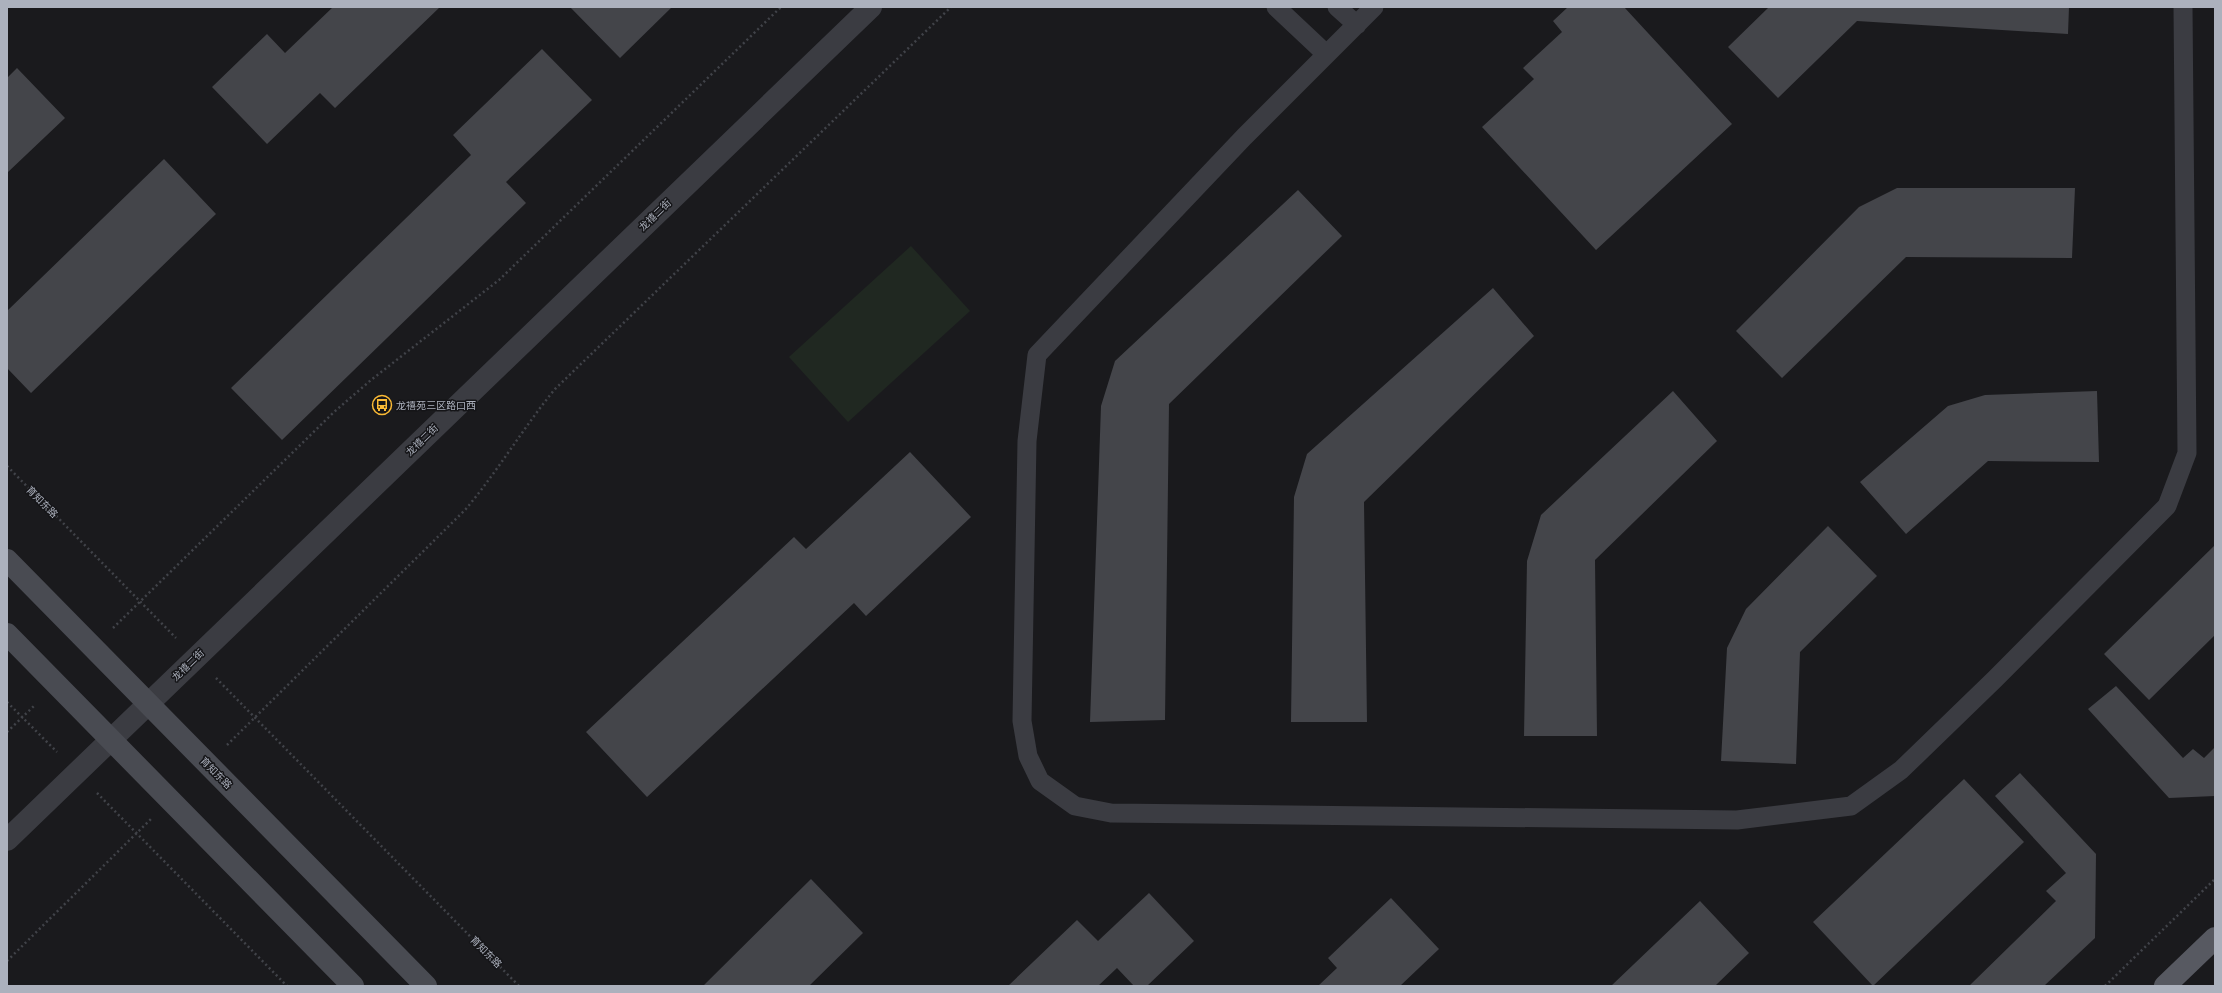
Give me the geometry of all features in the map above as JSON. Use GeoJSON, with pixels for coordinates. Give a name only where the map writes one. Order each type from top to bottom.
{"type":"FeatureCollection","features":[{"type":"Feature","properties":{"kind":"main road","name":"育知东路"},"geometry":{"type":"LineString","coordinates":[[7,560],[426,986]]}},
{"type":"Feature","properties":{"kind":"main road"},"geometry":{"type":"LineString","coordinates":[[7,634],[353,986]]}},
{"type":"Feature","properties":{"kind":"main road"},"geometry":{"type":"LineString","coordinates":[[2165,986],[2215,938]]}},
{"type":"Feature","properties":{"kind":"street","name":"龙禧二街"},"geometry":{"type":"LineString","coordinates":[[7,840],[871,7]]}},
{"type":"Feature","properties":{"kind":"lane"},"geometry":{"type":"LineString","coordinates":[[1276,7],[1326,54]]}},
{"type":"Feature","properties":{"kind":"lane"},"geometry":{"type":"LineString","coordinates":[[1337,7],[1357,25]]}},
{"type":"Feature","properties":{"kind":"lane"},"geometry":{"type":"LineString","coordinates":[[1374,7],[1244,137],[1037,355],[1027,441],[1022,721],[1028,756],[1040,781],[1075,806],[1111,813],[1737,820],[1851,806],[1901,770],[2167,506],[2187,453],[2183,7]]}},
{"type":"Feature","properties":{"kind":"path"},"geometry":{"type":"LineString","coordinates":[[160,583],[334,412],[371,380],[499,280],[782,7]]}},
{"type":"Feature","properties":{"kind":"path"},"geometry":{"type":"LineString","coordinates":[[273,700],[465,510],[489,482],[530,419],[555,389],[951,7]]}},
{"type":"Feature","properties":{"kind":"path","name":"育知东路"},"geometry":{"type":"LineString","coordinates":[[7,466],[128,589]]}},
{"type":"Feature","properties":{"kind":"path","name":"育知东路"},"geometry":{"type":"LineString","coordinates":[[267,731],[518,986]]}},
{"type":"Feature","properties":{"kind":"path"},"geometry":{"type":"LineString","coordinates":[[151,848],[287,986]]}},
{"type":"Feature","properties":{"kind":"path"},"geometry":{"type":"LineString","coordinates":[[7,961],[114,855]]}},
{"type":"Feature","properties":{"kind":"path"},"geometry":{"type":"LineString","coordinates":[[2105,986],[2215,879]]}},
{"type":"Feature","properties":{"kind":"shaded area"},"geometry":{"type":"Polygon","coordinates":[[[911,246],[970,311],[848,422],[789,357],[911,246]]]}},
{"type":"Feature","properties":{"kind":"building"},"geometry":{"type":"Polygon","coordinates":[[[333,7],[440,7],[335,108],[320,93],[267,144],[212,87],[267,34],[285,53],[333,7]]]}},
{"type":"Feature","properties":{"kind":"building"},"geometry":{"type":"Polygon","coordinates":[[[570,7],[672,7],[620,58],[570,7]]]}},
{"type":"Feature","properties":{"kind":"building"},"geometry":{"type":"Polygon","coordinates":[[[1568,7],[1624,7],[1732,124],[1596,250],[1482,127],[1534,79],[1523,68],[1562,32],[1553,21],[1568,7]]]}},
{"type":"Feature","properties":{"kind":"building"},"geometry":{"type":"Polygon","coordinates":[[[1769,7],[2069,7],[2068,34],[1857,21],[1778,98],[1728,47],[1769,7]]]}},
{"type":"Feature","properties":{"kind":"building"},"geometry":{"type":"Polygon","coordinates":[[[542,49],[592,100],[506,182],[526,203],[282,440],[231,388],[471,155],[453,135],[542,49]]]}},
{"type":"Feature","properties":{"kind":"building"},"geometry":{"type":"Polygon","coordinates":[[[17,68],[65,118],[7,173],[7,78],[17,68]]]}},
{"type":"Feature","properties":{"kind":"building"},"geometry":{"type":"Polygon","coordinates":[[[164,159],[216,214],[31,393],[7,368],[7,311],[164,159]]]}},
{"type":"Feature","properties":{"kind":"building"},"geometry":{"type":"Polygon","coordinates":[[[1897,188],[2075,188],[2072,258],[1906,257],[1782,378],[1736,331],[1859,207],[1897,188]]]}},
{"type":"Feature","properties":{"kind":"building"},"geometry":{"type":"Polygon","coordinates":[[[1298,190],[1342,236],[1169,404],[1165,720],[1090,722],[1101,406],[1115,361],[1298,190]]]}},
{"type":"Feature","properties":{"kind":"building"},"geometry":{"type":"Polygon","coordinates":[[[1493,288],[1534,336],[1364,502],[1367,722],[1291,722],[1294,497],[1307,454],[1493,288]]]}},
{"type":"Feature","properties":{"kind":"building"},"geometry":{"type":"Polygon","coordinates":[[[1673,391],[1717,441],[1595,560],[1597,736],[1524,736],[1527,561],[1541,515],[1673,391]]]}},
{"type":"Feature","properties":{"kind":"building"},"geometry":{"type":"Polygon","coordinates":[[[2097,391],[2099,462],[1988,461],[1906,534],[1860,482],[1948,406],[1985,395],[2097,391]]]}},
{"type":"Feature","properties":{"kind":"building"},"geometry":{"type":"Polygon","coordinates":[[[910,452],[971,517],[866,616],[854,603],[647,797],[586,732],[794,537],[806,549],[910,452]]]}},
{"type":"Feature","properties":{"kind":"building"},"geometry":{"type":"Polygon","coordinates":[[[1828,526],[1877,576],[1800,652],[1796,764],[1721,761],[1727,648],[1746,609],[1828,526]]]}},
{"type":"Feature","properties":{"kind":"building"},"geometry":{"type":"Polygon","coordinates":[[[2215,545],[2215,635],[2149,700],[2104,654],[2215,545]]]}},
{"type":"Feature","properties":{"kind":"building"},"geometry":{"type":"Polygon","coordinates":[[[2116,686],[2183,758],[2193,749],[2204,758],[2215,747],[2215,796],[2169,798],[2088,709],[2116,686]]]}},
{"type":"Feature","properties":{"kind":"building"},"geometry":{"type":"Polygon","coordinates":[[[2020,773],[2096,854],[2095,938],[2044,986],[1969,986],[2056,901],[2046,891],[2066,873],[1995,796],[2020,773]]]}},
{"type":"Feature","properties":{"kind":"building"},"geometry":{"type":"Polygon","coordinates":[[[1964,779],[2024,842],[1873,986],[1813,922],[1964,779]]]}},
{"type":"Feature","properties":{"kind":"building"},"geometry":{"type":"Polygon","coordinates":[[[811,879],[863,933],[809,986],[703,986],[811,879]]]}},
{"type":"Feature","properties":{"kind":"building"},"geometry":{"type":"Polygon","coordinates":[[[1149,893],[1194,941],[1147,986],[1134,986],[1117,968],[1098,986],[1008,986],[1077,920],[1098,941],[1149,893]]]}},
{"type":"Feature","properties":{"kind":"building"},"geometry":{"type":"Polygon","coordinates":[[[1391,898],[1439,949],[1400,986],[1318,986],[1337,968],[1328,958],[1391,898]]]}},
{"type":"Feature","properties":{"kind":"building"},"geometry":{"type":"Polygon","coordinates":[[[1700,901],[1749,953],[1715,986],[1611,986],[1700,901]]]}},
{"type":"Feature","properties":{"kind":"place","name":"龙禧苑三区路口西"},"geometry":{"type":"Point","coordinates":[382,405]}}]}
